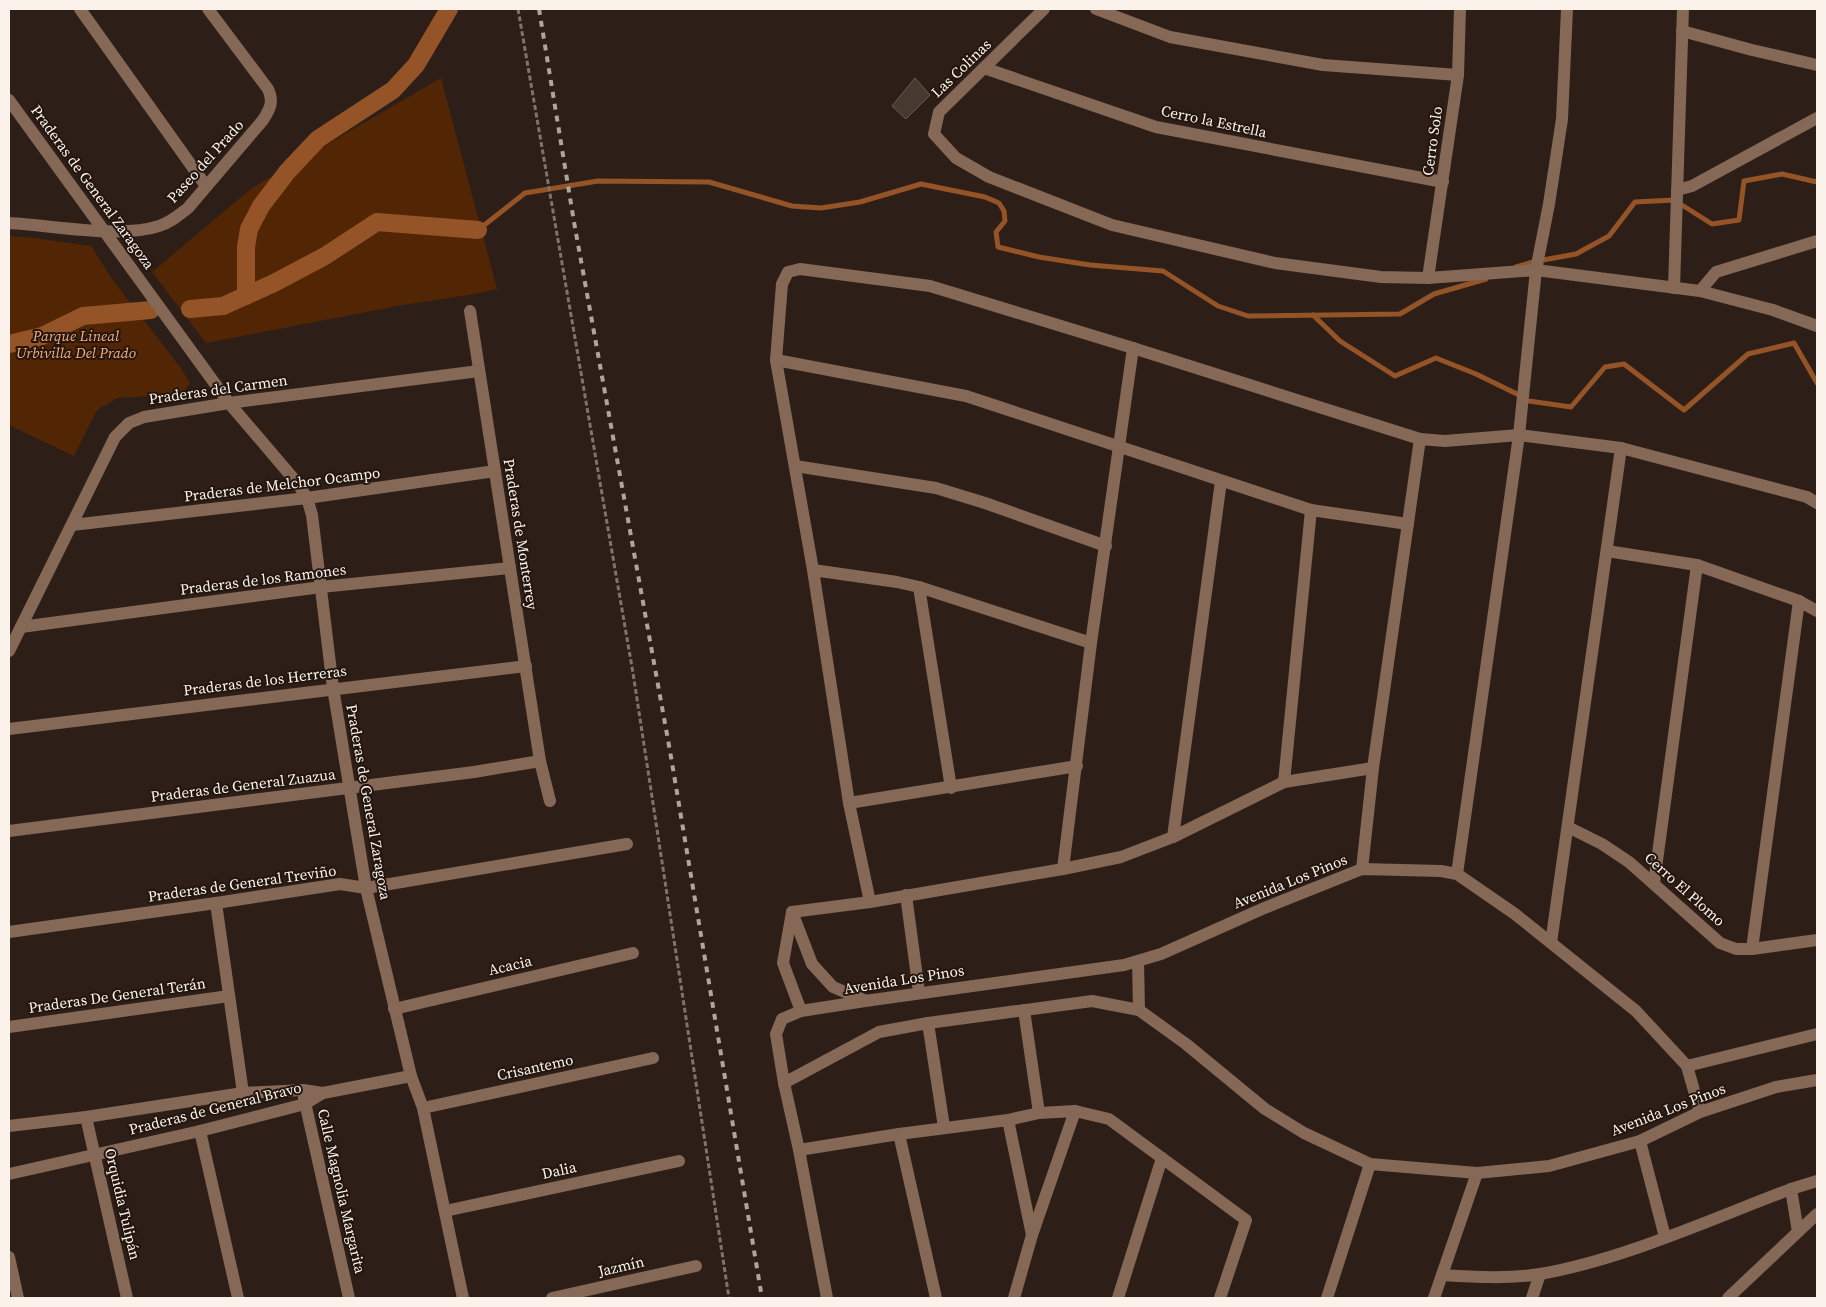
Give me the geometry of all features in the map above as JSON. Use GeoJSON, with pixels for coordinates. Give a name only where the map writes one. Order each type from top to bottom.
{"type":"FeatureCollection","features":[{"type":"Feature","properties":{"kind":"street"},"geometry":{"type":"LineString","coordinates":[[80,9],[206,186]]}},
{"type":"Feature","properties":{"kind":"street","name":"Paseo del Prado"},"geometry":{"type":"LineString","coordinates":[[9,223],[104,231],[137,230],[159,226],[174,219],[188,208],[263,120],[272,102],[268,90],[208,9]]}},
{"type":"Feature","properties":{"kind":"street","name":"Las Colinas"},"geometry":{"type":"LineString","coordinates":[[1044,9],[939,112],[934,134],[956,158],[989,177],[1112,225],[1275,263],[1381,278],[1428,278]]}},
{"type":"Feature","properties":{"kind":"street"},"geometry":{"type":"LineString","coordinates":[[1096,9],[1170,37],[1323,65],[1458,75]]}},
{"type":"Feature","properties":{"kind":"street","name":"Cerro Solo"},"geometry":{"type":"LineString","coordinates":[[1428,278],[1458,75],[1460,9]]}},
{"type":"Feature","properties":{"kind":"street"},"geometry":{"type":"LineString","coordinates":[[1457,874],[1519,435],[1536,270],[1549,204],[1562,119],[1567,9]]}},
{"type":"Feature","properties":{"kind":"street"},"geometry":{"type":"LineString","coordinates":[[1674,288],[1683,9]]}},
{"type":"Feature","properties":{"kind":"street"},"geometry":{"type":"LineString","coordinates":[[1682,31],[1817,65]]}},
{"type":"Feature","properties":{"kind":"street","name":"Cerro la Estrella"},"geometry":{"type":"LineString","coordinates":[[984,68],[1156,127],[1443,182]]}},
{"type":"Feature","properties":{"kind":"street","name":"Praderas de General Zaragoza"},"geometry":{"type":"LineString","coordinates":[[9,100],[151,293],[229,403],[298,484],[307,498],[312,516],[333,688],[366,888],[411,1076],[423,1108],[463,1298]]}},
{"type":"Feature","properties":{"kind":"street"},"geometry":{"type":"LineString","coordinates":[[1677,190],[1692,186],[1817,118]]}},
{"type":"Feature","properties":{"kind":"street"},"geometry":{"type":"LineString","coordinates":[[1700,291],[1716,272],[1817,240]]}},
{"type":"Feature","properties":{"kind":"street"},"geometry":{"type":"LineString","coordinates":[[870,902],[849,803],[813,570],[776,360],[782,284],[788,272],[800,269],[930,286],[1420,439],[1445,440],[1519,435],[1622,448],[1807,496],[1817,503]]}},
{"type":"Feature","properties":{"kind":"street"},"geometry":{"type":"LineString","coordinates":[[1428,278],[1536,270],[1700,291],[1773,310],[1817,326]]}},
{"type":"Feature","properties":{"kind":"street","name":"Praderas de Monterrey"},"geometry":{"type":"LineString","coordinates":[[470,312],[540,761],[550,801]]}},
{"type":"Feature","properties":{"kind":"street"},"geometry":{"type":"LineString","coordinates":[[1064,869],[1091,643],[1133,348]]}},
{"type":"Feature","properties":{"kind":"street"},"geometry":{"type":"LineString","coordinates":[[776,360],[966,396],[1311,510],[1408,524]]}},
{"type":"Feature","properties":{"kind":"street","name":"Praderas del Carmen"},"geometry":{"type":"LineString","coordinates":[[9,651],[115,437],[130,423],[144,417],[229,403],[480,371]]}},
{"type":"Feature","properties":{"kind":"street"},"geometry":{"type":"LineString","coordinates":[[1362,868],[1373,768],[1420,439]]}},
{"type":"Feature","properties":{"kind":"street"},"geometry":{"type":"LineString","coordinates":[[1551,943],[1622,448]]}},
{"type":"Feature","properties":{"kind":"street"},"geometry":{"type":"LineString","coordinates":[[795,466],[936,488],[985,503],[1106,546]]}},
{"type":"Feature","properties":{"kind":"street","name":"Praderas de Melchor Ocampo"},"geometry":{"type":"LineString","coordinates":[[72,525],[307,498],[495,471]]}},
{"type":"Feature","properties":{"kind":"street"},"geometry":{"type":"LineString","coordinates":[[1173,837],[1221,480]]}},
{"type":"Feature","properties":{"kind":"street"},"geometry":{"type":"LineString","coordinates":[[1284,782],[1311,510]]}},
{"type":"Feature","properties":{"kind":"street"},"geometry":{"type":"LineString","coordinates":[[1607,551],[1698,565],[1799,601],[1817,612]]}},
{"type":"Feature","properties":{"kind":"street"},"geometry":{"type":"LineString","coordinates":[[1654,883],[1698,565]]}},
{"type":"Feature","properties":{"kind":"street","name":"Praderas de los Ramones"},"geometry":{"type":"LineString","coordinates":[[21,627],[321,587],[510,568]]}},
{"type":"Feature","properties":{"kind":"street"},"geometry":{"type":"LineString","coordinates":[[813,570],[897,582],[1091,643]]}},
{"type":"Feature","properties":{"kind":"street"},"geometry":{"type":"LineString","coordinates":[[919,588],[951,788]]}},
{"type":"Feature","properties":{"kind":"street"},"geometry":{"type":"LineString","coordinates":[[1752,949],[1799,601]]}},
{"type":"Feature","properties":{"kind":"street","name":"Praderas de los Herreras"},"geometry":{"type":"LineString","coordinates":[[9,729],[333,688],[526,666]]}},
{"type":"Feature","properties":{"kind":"street","name":"Praderas de General Zuazua"},"geometry":{"type":"LineString","coordinates":[[9,830],[474,772],[540,761]]}},
{"type":"Feature","properties":{"kind":"street"},"geometry":{"type":"LineString","coordinates":[[849,803],[951,788],[1076,766]]}},
{"type":"Feature","properties":{"kind":"street"},"geometry":{"type":"LineString","coordinates":[[792,912],[870,902],[1064,869],[1121,857],[1173,837],[1284,782],[1373,768]]}},
{"type":"Feature","properties":{"kind":"street","name":"Cerro El Plomo"},"geometry":{"type":"LineString","coordinates":[[1568,827],[1602,844],[1629,862],[1720,943],[1736,949],[1752,949],[1817,940]]}},
{"type":"Feature","properties":{"kind":"street","name":"Praderas de General Treviño"},"geometry":{"type":"LineString","coordinates":[[9,932],[340,884],[366,888],[627,844]]}},
{"type":"Feature","properties":{"kind":"street","name":"Avenida Los Pinos"},"geometry":{"type":"LineString","coordinates":[[801,1011],[919,992],[1124,965],[1161,954],[1262,909],[1362,868],[1441,871],[1457,874],[1515,914],[1636,1011],[1687,1066],[1817,1034]]}},
{"type":"Feature","properties":{"kind":"street"},"geometry":{"type":"LineString","coordinates":[[906,895],[919,992]]}},
{"type":"Feature","properties":{"kind":"street"},"geometry":{"type":"LineString","coordinates":[[216,903],[242,1093]]}},
{"type":"Feature","properties":{"kind":"street"},"geometry":{"type":"LineString","coordinates":[[792,912],[812,964],[833,987],[865,1001]]}},
{"type":"Feature","properties":{"kind":"street"},"geometry":{"type":"LineString","coordinates":[[792,912],[784,963],[801,1011],[782,1019],[776,1034],[827,1298]]}},
{"type":"Feature","properties":{"kind":"street","name":"Acacia"},"geometry":{"type":"LineString","coordinates":[[394,1009],[633,953]]}},
{"type":"Feature","properties":{"kind":"street"},"geometry":{"type":"LineString","coordinates":[[1138,961],[1139,1010]]}},
{"type":"Feature","properties":{"kind":"street","name":"Praderas De General Terán"},"geometry":{"type":"LineString","coordinates":[[9,1027],[229,996]]}},
{"type":"Feature","properties":{"kind":"street","name":"Avenida Los Pinos"},"geometry":{"type":"LineString","coordinates":[[784,1083],[879,1032],[928,1023],[1092,1001],[1139,1010],[1186,1044],[1265,1109],[1304,1133],[1370,1164],[1477,1173],[1549,1166],[1640,1141],[1700,1112],[1776,1087],[1817,1080]]}},
{"type":"Feature","properties":{"kind":"street"},"geometry":{"type":"LineString","coordinates":[[1024,1010],[1039,1113]]}},
{"type":"Feature","properties":{"kind":"street"},"geometry":{"type":"LineString","coordinates":[[928,1023],[944,1127]]}},
{"type":"Feature","properties":{"kind":"street","name":"Crisantemo"},"geometry":{"type":"LineString","coordinates":[[423,1108],[653,1058]]}},
{"type":"Feature","properties":{"kind":"street"},"geometry":{"type":"LineString","coordinates":[[1687,1066],[1700,1112]]}},
{"type":"Feature","properties":{"kind":"street"},"geometry":{"type":"LineString","coordinates":[[323,1093],[411,1076]]}},
{"type":"Feature","properties":{"kind":"street","name":"Praderas de General Bravo"},"geometry":{"type":"LineString","coordinates":[[9,1126],[86,1117],[242,1093],[303,1090],[323,1093]]}},
{"type":"Feature","properties":{"kind":"street","name":"Calle Magnolia Margarita"},"geometry":{"type":"LineString","coordinates":[[303,1090],[349,1298]]}},
{"type":"Feature","properties":{"kind":"street","name":"Praderas de General Bravo"},"geometry":{"type":"LineString","coordinates":[[9,1174],[200,1131],[305,1104],[323,1093]]}},
{"type":"Feature","properties":{"kind":"street"},"geometry":{"type":"LineString","coordinates":[[1014,1298],[1032,1235],[1074,1111]]}},
{"type":"Feature","properties":{"kind":"street"},"geometry":{"type":"LineString","coordinates":[[799,1150],[944,1127],[1008,1120],[1039,1113],[1074,1111],[1109,1119],[1246,1220],[1220,1298]]}},
{"type":"Feature","properties":{"kind":"street","name":"Orquidia Tulipán"},"geometry":{"type":"LineString","coordinates":[[86,1117],[128,1298]]}},
{"type":"Feature","properties":{"kind":"street"},"geometry":{"type":"LineString","coordinates":[[1008,1120],[1032,1235]]}},
{"type":"Feature","properties":{"kind":"street"},"geometry":{"type":"LineString","coordinates":[[200,1131],[238,1298]]}},
{"type":"Feature","properties":{"kind":"street"},"geometry":{"type":"LineString","coordinates":[[899,1134],[936,1298]]}},
{"type":"Feature","properties":{"kind":"street"},"geometry":{"type":"LineString","coordinates":[[1640,1141],[1665,1237]]}},
{"type":"Feature","properties":{"kind":"street"},"geometry":{"type":"LineString","coordinates":[[1118,1298],[1162,1158]]}},
{"type":"Feature","properties":{"kind":"street","name":"Dalia"},"geometry":{"type":"LineString","coordinates":[[445,1211],[679,1161]]}},
{"type":"Feature","properties":{"kind":"street"},"geometry":{"type":"LineString","coordinates":[[1326,1298],[1370,1164]]}},
{"type":"Feature","properties":{"kind":"street"},"geometry":{"type":"LineString","coordinates":[[1434,1298],[1477,1173]]}},
{"type":"Feature","properties":{"kind":"street"},"geometry":{"type":"LineString","coordinates":[[1442,1275],[1490,1278],[1540,1274],[1609,1257],[1817,1181]]}},
{"type":"Feature","properties":{"kind":"street"},"geometry":{"type":"LineString","coordinates":[[1792,1189],[1798,1232]]}},
{"type":"Feature","properties":{"kind":"street"},"geometry":{"type":"LineString","coordinates":[[1728,1298],[1817,1214]]}},
{"type":"Feature","properties":{"kind":"street"},"geometry":{"type":"LineString","coordinates":[[9,1257],[18,1298]]}},
{"type":"Feature","properties":{"kind":"street","name":"Jazmín"},"geometry":{"type":"LineString","coordinates":[[552,1298],[696,1266]]}},
{"type":"Feature","properties":{"kind":"street"},"geometry":{"type":"LineString","coordinates":[[1532,1298],[1540,1274]]}},
{"type":"Feature","properties":{"kind":"path"},"geometry":{"type":"LineString","coordinates":[[518,9],[633,673],[729,1298]]}},
{"type":"Feature","properties":{"kind":"green space"},"geometry":{"type":"Polygon","coordinates":[[[441,78],[497,289],[397,306],[206,343],[152,272],[252,188],[441,78]]]}},
{"type":"Feature","properties":{"kind":"green space","name":"Parque Lineal Urbivilla Del Prado"},"geometry":{"type":"Polygon","coordinates":[[[9,236],[91,246],[112,279],[180,367],[190,383],[182,394],[117,398],[97,410],[74,456],[9,425],[9,236]]]}},
{"type":"Feature","properties":{"kind":"building"},"geometry":{"type":"Polygon","coordinates":[[[915,78],[930,95],[906,119],[892,106],[915,78]]]}},
{"type":"Feature","properties":{"kind":"waterway"},"geometry":{"type":"LineString","coordinates":[[246,296],[246,247],[249,229],[261,206],[287,172],[318,139],[393,90],[416,65],[449,9]]}},
{"type":"Feature","properties":{"kind":"waterway"},"geometry":{"type":"LineString","coordinates":[[1543,260],[1576,254],[1609,236],[1635,202],[1674,200],[1712,224],[1739,220],[1744,181],[1782,174],[1817,182]]}},
{"type":"Feature","properties":{"kind":"waterway"},"geometry":{"type":"LineString","coordinates":[[478,230],[525,193],[598,181],[709,182],[792,206],[821,208],[860,202],[921,184],[985,197],[999,203],[1004,211],[1005,221],[996,232],[998,247],[1039,257],[1090,265],[1163,271],[1218,306],[1248,316],[1400,314],[1434,294],[1486,279]]}},
{"type":"Feature","properties":{"kind":"waterway"},"geometry":{"type":"LineString","coordinates":[[190,309],[223,306],[274,283],[325,256],[377,222],[478,230]]}},
{"type":"Feature","properties":{"kind":"waterway"},"geometry":{"type":"LineString","coordinates":[[1516,267],[1533,262]]}},
{"type":"Feature","properties":{"kind":"waterway"},"geometry":{"type":"LineString","coordinates":[[9,344],[42,336],[83,316],[151,310]]}},
{"type":"Feature","properties":{"kind":"waterway"},"geometry":{"type":"LineString","coordinates":[[1313,315],[1340,341],[1395,376],[1436,358],[1476,374],[1517,394]]}},
{"type":"Feature","properties":{"kind":"waterway"},"geometry":{"type":"LineString","coordinates":[[1529,401],[1571,407],[1605,367],[1624,364],[1684,410],[1748,354],[1794,343],[1817,383]]}},
{"type":"Feature","properties":{"kind":"railway"},"geometry":{"type":"LineString","coordinates":[[539,9],[574,222],[670,751],[762,1298]]}}]}
